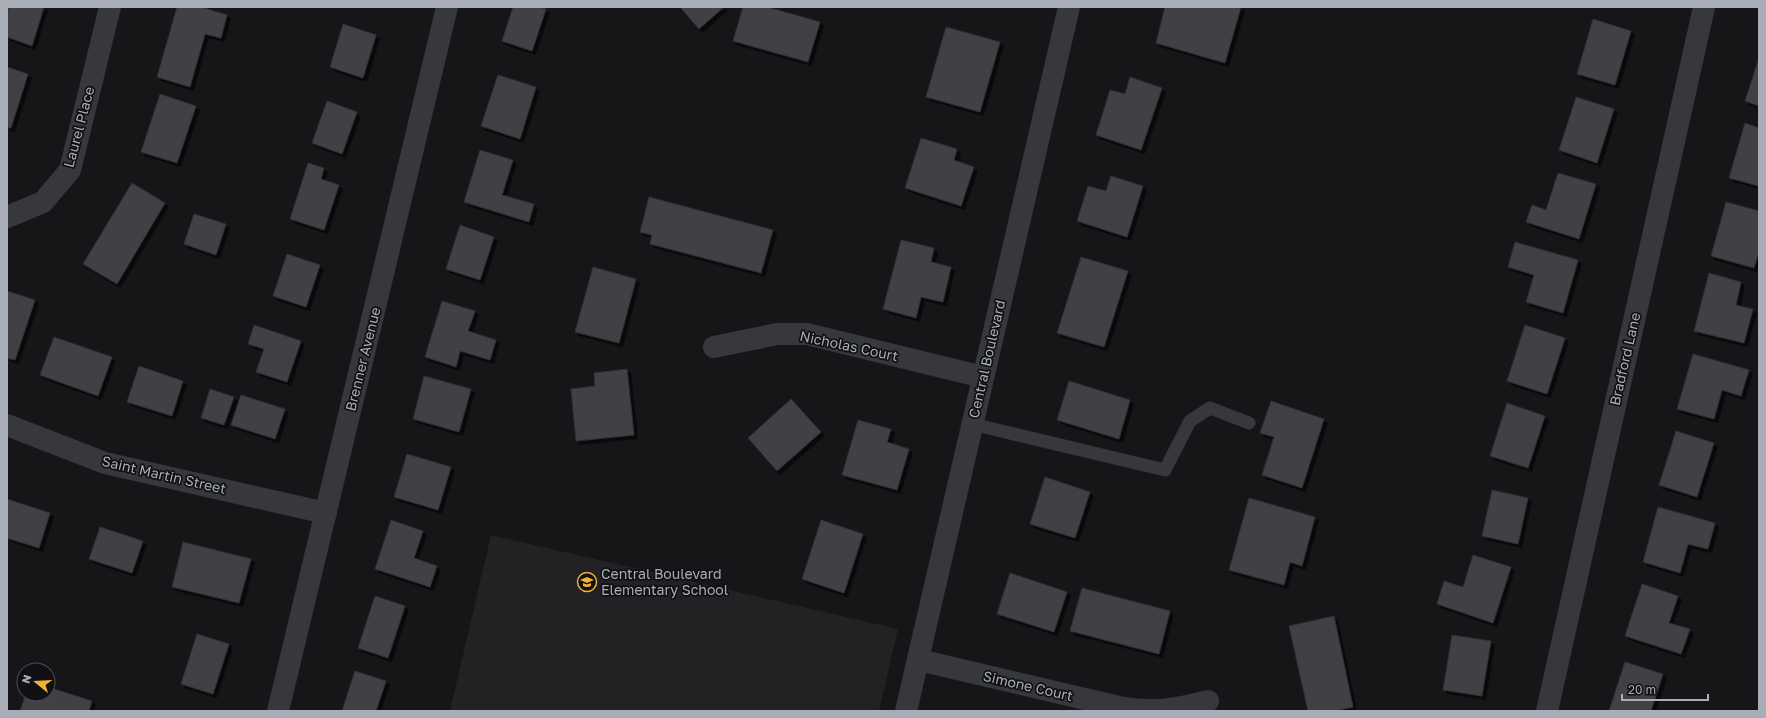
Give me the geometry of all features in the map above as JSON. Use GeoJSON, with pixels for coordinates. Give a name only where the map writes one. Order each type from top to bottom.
{"type":"FeatureCollection","features":[{"type":"Feature","properties":{"kind":"street","name":"Laurel Place"},"geometry":{"type":"LineString","coordinates":[[7,217],[43,202],[70,170],[110,7]]}},
{"type":"Feature","properties":{"kind":"street","name":"Brenner Avenue"},"geometry":{"type":"LineString","coordinates":[[278,711],[447,7]]}},
{"type":"Feature","properties":{"kind":"street","name":"Central Boulevard"},"geometry":{"type":"LineString","coordinates":[[906,711],[1069,7]]}},
{"type":"Feature","properties":{"kind":"street","name":"Bradford Lane"},"geometry":{"type":"LineString","coordinates":[[1547,711],[1704,7]]}},
{"type":"Feature","properties":{"kind":"street","name":"Nicholas Court"},"geometry":{"type":"LineString","coordinates":[[714,347],[777,334],[807,334],[983,377]]}},
{"type":"Feature","properties":{"kind":"street","name":"Saint Martin Street"},"geometry":{"type":"LineString","coordinates":[[7,425],[105,463],[326,513]]}},
{"type":"Feature","properties":{"kind":"street","name":"Simone Court"},"geometry":{"type":"LineString","coordinates":[[919,660],[1133,709],[1173,710],[1208,701]]}},
{"type":"Feature","properties":{"kind":"lane"},"geometry":{"type":"LineString","coordinates":[[972,424],[1165,470],[1190,421],[1210,408],[1249,423]]}},
{"type":"Feature","properties":{"kind":"shaded area","name":"Central Boulevard Elementary School"},"geometry":{"type":"Polygon","coordinates":[[[491,535],[898,629],[879,711],[450,711],[491,535]]]}},
{"type":"Feature","properties":{"kind":"building"},"geometry":{"type":"Polygon","coordinates":[[[9,7],[44,7],[32,46],[7,37],[7,13],[9,7]]]}},
{"type":"Feature","properties":{"kind":"building"},"geometry":{"type":"Polygon","coordinates":[[[177,7],[201,7],[227,15],[221,38],[205,34],[190,87],[157,77],[177,7]]]}},
{"type":"Feature","properties":{"kind":"building"},"geometry":{"type":"Polygon","coordinates":[[[513,7],[538,7],[546,9],[532,51],[502,41],[513,7]]]}},
{"type":"Feature","properties":{"kind":"building"},"geometry":{"type":"Polygon","coordinates":[[[680,7],[724,7],[699,29],[680,7]]]}},
{"type":"Feature","properties":{"kind":"building"},"geometry":{"type":"Polygon","coordinates":[[[743,7],[767,7],[820,22],[808,62],[733,41],[743,7]]]}},
{"type":"Feature","properties":{"kind":"building"},"geometry":{"type":"Polygon","coordinates":[[[1165,7],[1241,7],[1225,63],[1156,43],[1165,7]]]}},
{"type":"Feature","properties":{"kind":"building"},"geometry":{"type":"Polygon","coordinates":[[[1593,19],[1631,31],[1615,85],[1577,74],[1593,19]]]}},
{"type":"Feature","properties":{"kind":"building"},"geometry":{"type":"Polygon","coordinates":[[[343,24],[376,35],[363,78],[330,67],[343,24]]]}},
{"type":"Feature","properties":{"kind":"building"},"geometry":{"type":"Polygon","coordinates":[[[946,27],[1000,42],[980,112],[926,97],[946,27]]]}},
{"type":"Feature","properties":{"kind":"building"},"geometry":{"type":"Polygon","coordinates":[[[1759,58],[1759,106],[1745,101],[1759,58]]]}},
{"type":"Feature","properties":{"kind":"building"},"geometry":{"type":"Polygon","coordinates":[[[7,67],[28,74],[11,128],[7,127],[7,67]]]}},
{"type":"Feature","properties":{"kind":"building"},"geometry":{"type":"Polygon","coordinates":[[[498,75],[536,87],[520,139],[481,126],[498,75]]]}},
{"type":"Feature","properties":{"kind":"building"},"geometry":{"type":"Polygon","coordinates":[[[1130,77],[1162,88],[1141,150],[1096,135],[1110,90],[1125,94],[1130,77]]]}},
{"type":"Feature","properties":{"kind":"building"},"geometry":{"type":"Polygon","coordinates":[[[160,94],[196,106],[177,163],[141,152],[160,94]]]}},
{"type":"Feature","properties":{"kind":"building"},"geometry":{"type":"Polygon","coordinates":[[[1576,97],[1614,109],[1597,163],[1559,150],[1576,97]]]}},
{"type":"Feature","properties":{"kind":"building"},"geometry":{"type":"Polygon","coordinates":[[[327,101],[357,112],[342,154],[312,143],[327,101]]]}},
{"type":"Feature","properties":{"kind":"building"},"geometry":{"type":"Polygon","coordinates":[[[1745,123],[1759,128],[1759,186],[1729,178],[1745,123]]]}},
{"type":"Feature","properties":{"kind":"building"},"geometry":{"type":"Polygon","coordinates":[[[921,138],[957,149],[954,160],[974,167],[961,206],[905,188],[921,138]]]}},
{"type":"Feature","properties":{"kind":"building"},"geometry":{"type":"Polygon","coordinates":[[[480,150],[513,160],[502,195],[534,204],[529,222],[464,202],[480,150]]]}},
{"type":"Feature","properties":{"kind":"building"},"geometry":{"type":"Polygon","coordinates":[[[308,163],[324,168],[321,179],[339,185],[324,230],[290,219],[308,163]]]}},
{"type":"Feature","properties":{"kind":"building"},"geometry":{"type":"Polygon","coordinates":[[[1558,173],[1596,184],[1579,239],[1526,222],[1532,205],[1546,210],[1558,173]]]}},
{"type":"Feature","properties":{"kind":"building"},"geometry":{"type":"Polygon","coordinates":[[[1111,176],[1143,186],[1127,237],[1077,221],[1088,186],[1106,191],[1111,176]]]}},
{"type":"Feature","properties":{"kind":"building"},"geometry":{"type":"Polygon","coordinates":[[[132,183],[165,203],[117,284],[83,264],[132,183]]]}},
{"type":"Feature","properties":{"kind":"building"},"geometry":{"type":"Polygon","coordinates":[[[649,197],[773,230],[761,273],[650,244],[652,235],[640,232],[649,197]]]}},
{"type":"Feature","properties":{"kind":"building"},"geometry":{"type":"Polygon","coordinates":[[[1726,202],[1759,211],[1759,251],[1754,268],[1711,256],[1726,202]]]}},
{"type":"Feature","properties":{"kind":"building"},"geometry":{"type":"Polygon","coordinates":[[[194,214],[226,224],[216,255],[184,244],[194,214]]]}},
{"type":"Feature","properties":{"kind":"building"},"geometry":{"type":"Polygon","coordinates":[[[460,225],[494,237],[480,280],[446,269],[460,225]]]}},
{"type":"Feature","properties":{"kind":"building"},"geometry":{"type":"Polygon","coordinates":[[[901,240],[934,248],[931,262],[951,267],[943,302],[921,297],[916,318],[883,309],[901,240]]]}},
{"type":"Feature","properties":{"kind":"building"},"geometry":{"type":"Polygon","coordinates":[[[1515,242],[1578,260],[1563,313],[1526,302],[1534,275],[1508,267],[1515,242]]]}},
{"type":"Feature","properties":{"kind":"building"},"geometry":{"type":"Polygon","coordinates":[[[287,254],[320,265],[306,307],[273,296],[287,254]]]}},
{"type":"Feature","properties":{"kind":"building"},"geometry":{"type":"Polygon","coordinates":[[[1081,257],[1128,271],[1104,347],[1057,333],[1081,257]]]}},
{"type":"Feature","properties":{"kind":"building"},"geometry":{"type":"Polygon","coordinates":[[[593,267],[636,279],[619,343],[575,332],[593,267]]]}},
{"type":"Feature","properties":{"kind":"building"},"geometry":{"type":"Polygon","coordinates":[[[1709,273],[1741,282],[1736,305],[1753,309],[1744,343],[1694,331],[1709,273]]]}},
{"type":"Feature","properties":{"kind":"building"},"geometry":{"type":"Polygon","coordinates":[[[7,291],[35,300],[15,360],[7,358],[7,291]]]}},
{"type":"Feature","properties":{"kind":"building"},"geometry":{"type":"Polygon","coordinates":[[[442,301],[475,311],[468,331],[496,340],[490,360],[460,351],[456,367],[425,357],[442,301]]]}},
{"type":"Feature","properties":{"kind":"building"},"geometry":{"type":"Polygon","coordinates":[[[254,325],[301,341],[287,382],[256,372],[264,349],[248,344],[254,325]]]}},
{"type":"Feature","properties":{"kind":"building"},"geometry":{"type":"Polygon","coordinates":[[[1525,325],[1565,338],[1547,394],[1507,381],[1525,325]]]}},
{"type":"Feature","properties":{"kind":"building"},"geometry":{"type":"Polygon","coordinates":[[[54,337],[112,357],[98,396],[40,375],[54,337]]]}},
{"type":"Feature","properties":{"kind":"building"},"geometry":{"type":"Polygon","coordinates":[[[1693,354],[1749,370],[1741,396],[1722,390],[1714,419],[1677,409],[1693,354]]]}},
{"type":"Feature","properties":{"kind":"building"},"geometry":{"type":"Polygon","coordinates":[[[139,366],[183,381],[172,416],[127,402],[139,366]]]}},
{"type":"Feature","properties":{"kind":"building"},"geometry":{"type":"Polygon","coordinates":[[[627,369],[634,435],[576,441],[571,389],[595,386],[594,373],[627,369]]]}},
{"type":"Feature","properties":{"kind":"building"},"geometry":{"type":"Polygon","coordinates":[[[424,376],[471,389],[459,432],[413,419],[424,376]]]}},
{"type":"Feature","properties":{"kind":"building"},"geometry":{"type":"Polygon","coordinates":[[[1069,381],[1130,400],[1119,439],[1057,420],[1069,381]]]}},
{"type":"Feature","properties":{"kind":"building"},"geometry":{"type":"Polygon","coordinates":[[[210,389],[234,397],[224,425],[201,418],[210,389]]]}},
{"type":"Feature","properties":{"kind":"building"},"geometry":{"type":"Polygon","coordinates":[[[241,395],[285,409],[275,439],[231,425],[241,395]]]}},
{"type":"Feature","properties":{"kind":"building"},"geometry":{"type":"Polygon","coordinates":[[[791,399],[821,432],[777,471],[748,438],[791,399]]]}},
{"type":"Feature","properties":{"kind":"building"},"geometry":{"type":"Polygon","coordinates":[[[1271,401],[1324,419],[1302,488],[1262,475],[1274,437],[1260,433],[1271,401]]]}},
{"type":"Feature","properties":{"kind":"building"},"geometry":{"type":"Polygon","coordinates":[[[1507,403],[1545,416],[1528,468],[1490,456],[1507,403]]]}},
{"type":"Feature","properties":{"kind":"building"},"geometry":{"type":"Polygon","coordinates":[[[858,420],[891,429],[887,442],[909,449],[897,490],[842,475],[858,420]]]}},
{"type":"Feature","properties":{"kind":"building"},"geometry":{"type":"Polygon","coordinates":[[[1676,431],[1714,443],[1697,497],[1659,485],[1676,431]]]}},
{"type":"Feature","properties":{"kind":"building"},"geometry":{"type":"Polygon","coordinates":[[[407,454],[451,467],[438,510],[394,497],[407,454]]]}},
{"type":"Feature","properties":{"kind":"building"},"geometry":{"type":"Polygon","coordinates":[[[1045,477],[1090,492],[1075,538],[1030,524],[1045,477]]]}},
{"type":"Feature","properties":{"kind":"building"},"geometry":{"type":"Polygon","coordinates":[[[1492,490],[1528,498],[1518,544],[1482,536],[1492,490]]]}},
{"type":"Feature","properties":{"kind":"building"},"geometry":{"type":"Polygon","coordinates":[[[1249,498],[1315,517],[1302,566],[1290,562],[1284,585],[1229,570],[1249,498]]]}},
{"type":"Feature","properties":{"kind":"building"},"geometry":{"type":"Polygon","coordinates":[[[7,499],[50,513],[39,548],[7,538],[7,499]]]}},
{"type":"Feature","properties":{"kind":"building"},"geometry":{"type":"Polygon","coordinates":[[[1658,507],[1715,523],[1708,549],[1688,544],[1680,573],[1643,562],[1658,507]]]}},
{"type":"Feature","properties":{"kind":"building"},"geometry":{"type":"Polygon","coordinates":[[[391,520],[423,531],[414,558],[437,566],[430,587],[375,569],[391,520]]]}},
{"type":"Feature","properties":{"kind":"building"},"geometry":{"type":"Polygon","coordinates":[[[821,520],[863,534],[844,593],[802,579],[821,520]]]}},
{"type":"Feature","properties":{"kind":"building"},"geometry":{"type":"Polygon","coordinates":[[[100,527],[143,541],[132,573],[89,559],[100,527]]]}},
{"type":"Feature","properties":{"kind":"building"},"geometry":{"type":"Polygon","coordinates":[[[183,542],[251,559],[239,603],[172,587],[183,542]]]}},
{"type":"Feature","properties":{"kind":"building"},"geometry":{"type":"Polygon","coordinates":[[[1473,555],[1511,567],[1493,623],[1437,604],[1444,581],[1463,587],[1473,555]]]}},
{"type":"Feature","properties":{"kind":"building"},"geometry":{"type":"Polygon","coordinates":[[[1010,573],[1067,592],[1054,632],[997,614],[1010,573]]]}},
{"type":"Feature","properties":{"kind":"building"},"geometry":{"type":"Polygon","coordinates":[[[1642,584],[1678,596],[1669,623],[1690,629],[1681,654],[1625,636],[1642,584]]]}},
{"type":"Feature","properties":{"kind":"building"},"geometry":{"type":"Polygon","coordinates":[[[1082,588],[1170,611],[1159,654],[1070,631],[1082,588]]]}},
{"type":"Feature","properties":{"kind":"building"},"geometry":{"type":"Polygon","coordinates":[[[375,596],[405,606],[388,658],[358,648],[375,596]]]}},
{"type":"Feature","properties":{"kind":"building"},"geometry":{"type":"Polygon","coordinates":[[[1334,616],[1353,707],[1334,711],[1308,711],[1289,626],[1334,616]]]}},
{"type":"Feature","properties":{"kind":"building"},"geometry":{"type":"Polygon","coordinates":[[[197,634],[229,644],[213,694],[181,684],[197,634]]]}},
{"type":"Feature","properties":{"kind":"building"},"geometry":{"type":"Polygon","coordinates":[[[1452,635],[1491,641],[1482,696],[1443,690],[1452,635]]]}},
{"type":"Feature","properties":{"kind":"building"},"geometry":{"type":"Polygon","coordinates":[[[1625,662],[1663,674],[1651,711],[1609,711],[1625,662]]]}},
{"type":"Feature","properties":{"kind":"building"},"geometry":{"type":"Polygon","coordinates":[[[355,671],[386,681],[376,711],[342,711],[355,671]]]}},
{"type":"Feature","properties":{"kind":"building"},"geometry":{"type":"Polygon","coordinates":[[[56,690],[92,701],[89,711],[20,711],[23,702],[56,702],[56,690]]]}},
{"type":"Feature","properties":{"kind":"place","name":"Central Boulevard Elementary School"},"geometry":{"type":"Point","coordinates":[587,582]}}]}
